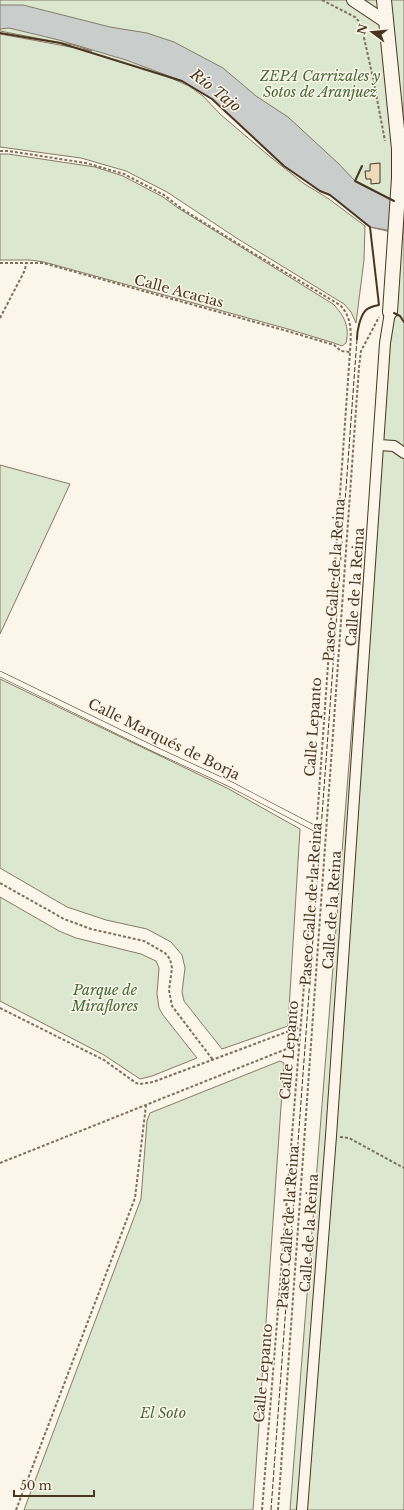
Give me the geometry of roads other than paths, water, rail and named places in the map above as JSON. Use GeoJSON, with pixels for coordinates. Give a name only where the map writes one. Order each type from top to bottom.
{"type":"FeatureCollection","features":[{"type":"Feature","properties":{"kind":"main road"},"geometry":{"type":"LineString","coordinates":[[384,0],[399,149],[397,197],[386,312]]}},
{"type":"Feature","properties":{"kind":"street"},"geometry":{"type":"LineString","coordinates":[[354,1],[368,0]]}},
{"type":"Feature","properties":{"kind":"street"},"geometry":{"type":"LineString","coordinates":[[354,1],[386,22]]}},
{"type":"Feature","properties":{"kind":"street","name":"Calle de la Reina"},"geometry":{"type":"LineString","coordinates":[[302,1510],[331,1136],[379,446],[386,312]]}},
{"type":"Feature","properties":{"kind":"street"},"geometry":{"type":"LineString","coordinates":[[379,446],[394,446],[404,453]]}},
{"type":"Feature","properties":{"kind":"lane","name":"Calle Marqués de Borja"},"geometry":{"type":"LineString","coordinates":[[0,674],[154,749],[230,784],[316,829]]}},
{"type":"Feature","properties":{"kind":"water","name":"Río Tajo"},"geometry":{"type":"Polygon","coordinates":[[[0,5],[23,5],[110,27],[147,33],[174,42],[223,68],[256,96],[288,117],[339,164],[355,181],[404,206],[404,233],[370,227],[330,195],[320,191],[284,166],[212,99],[182,81],[126,60],[59,40],[9,28],[0,29],[0,5]]]}},
{"type":"Feature","properties":{"kind":"park label","name":"ZEPA Carrizales y Sotos de Aranjuez"},"geometry":{"type":"Point","coordinates":[320,84]}},
{"type":"Feature","properties":{"kind":"park label","name":"Parque de Miraflores"},"geometry":{"type":"Point","coordinates":[105,998]}},
{"type":"Feature","properties":{"kind":"park label","name":"El Soto"},"geometry":{"type":"Point","coordinates":[163,1413]}}]}
